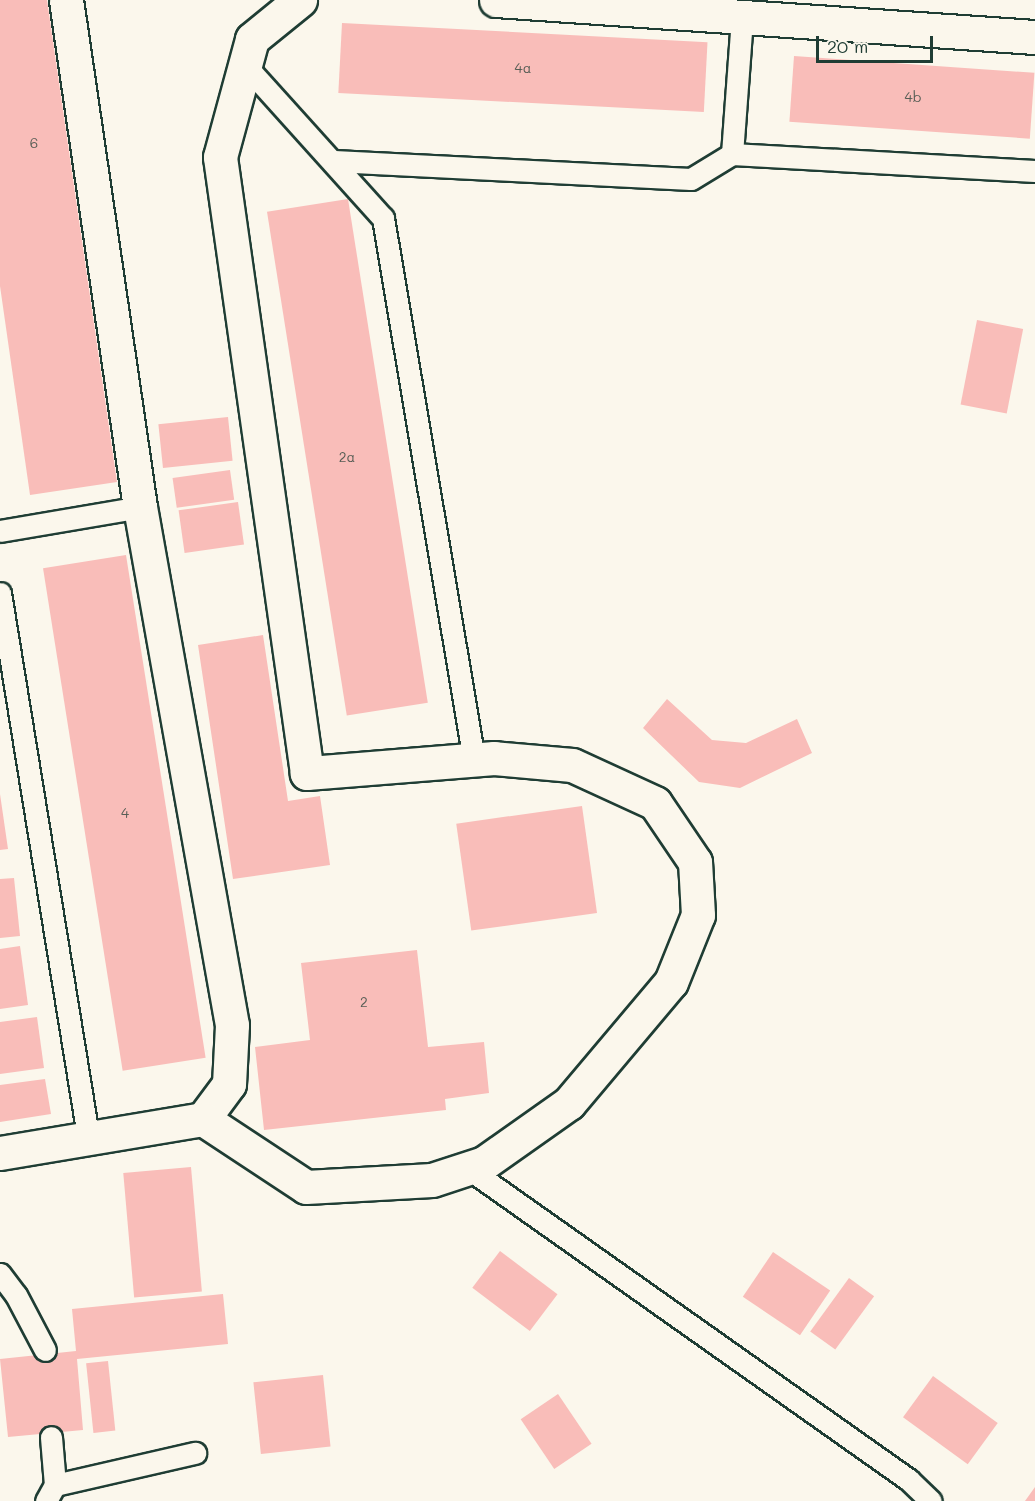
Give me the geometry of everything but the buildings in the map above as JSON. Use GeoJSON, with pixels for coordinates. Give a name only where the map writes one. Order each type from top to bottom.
{"type":"FeatureCollection","features":[{"type":"Feature","properties":{"kind":"street"},"geometry":{"type":"LineString","coordinates":[[66,0],[140,507],[232,1025],[229,1084],[203,1119]]}},
{"type":"Feature","properties":{"kind":"street"},"geometry":{"type":"LineString","coordinates":[[0,1153],[88,1136],[203,1119],[306,1187],[432,1180],[484,1164],[569,1102],[670,982],[698,915],[695,862],[655,803],[572,765],[494,758],[307,773],[220,158],[252,39],[300,0]]}},
{"type":"Feature","properties":{"kind":"street"},"geometry":{"type":"LineString","coordinates":[[496,0],[1035,37]]}},
{"type":"Feature","properties":{"kind":"lane"},"geometry":{"type":"LineString","coordinates":[[732,154],[742,17]]}},
{"type":"Feature","properties":{"kind":"lane"},"geometry":{"type":"LineString","coordinates":[[245,65],[383,218],[474,760]]}},
{"type":"Feature","properties":{"kind":"lane"},"geometry":{"type":"LineString","coordinates":[[334,161],[691,179],[732,154],[1035,171]]}},
{"type":"Feature","properties":{"kind":"lane"},"geometry":{"type":"LineString","coordinates":[[0,531],[140,507]]}},
{"type":"Feature","properties":{"kind":"lane"},"geometry":{"type":"LineString","coordinates":[[0,593],[88,1136]]}},
{"type":"Feature","properties":{"kind":"lane"},"geometry":{"type":"LineString","coordinates":[[469,1169],[909,1480],[931,1501]]}},
{"type":"Feature","properties":{"kind":"lane"},"geometry":{"type":"LineString","coordinates":[[0,1274],[16,1295],[45,1350]]}},
{"type":"Feature","properties":{"kind":"lane"},"geometry":{"type":"LineString","coordinates":[[51,1437],[51,1493],[195,1453]]}}]}
